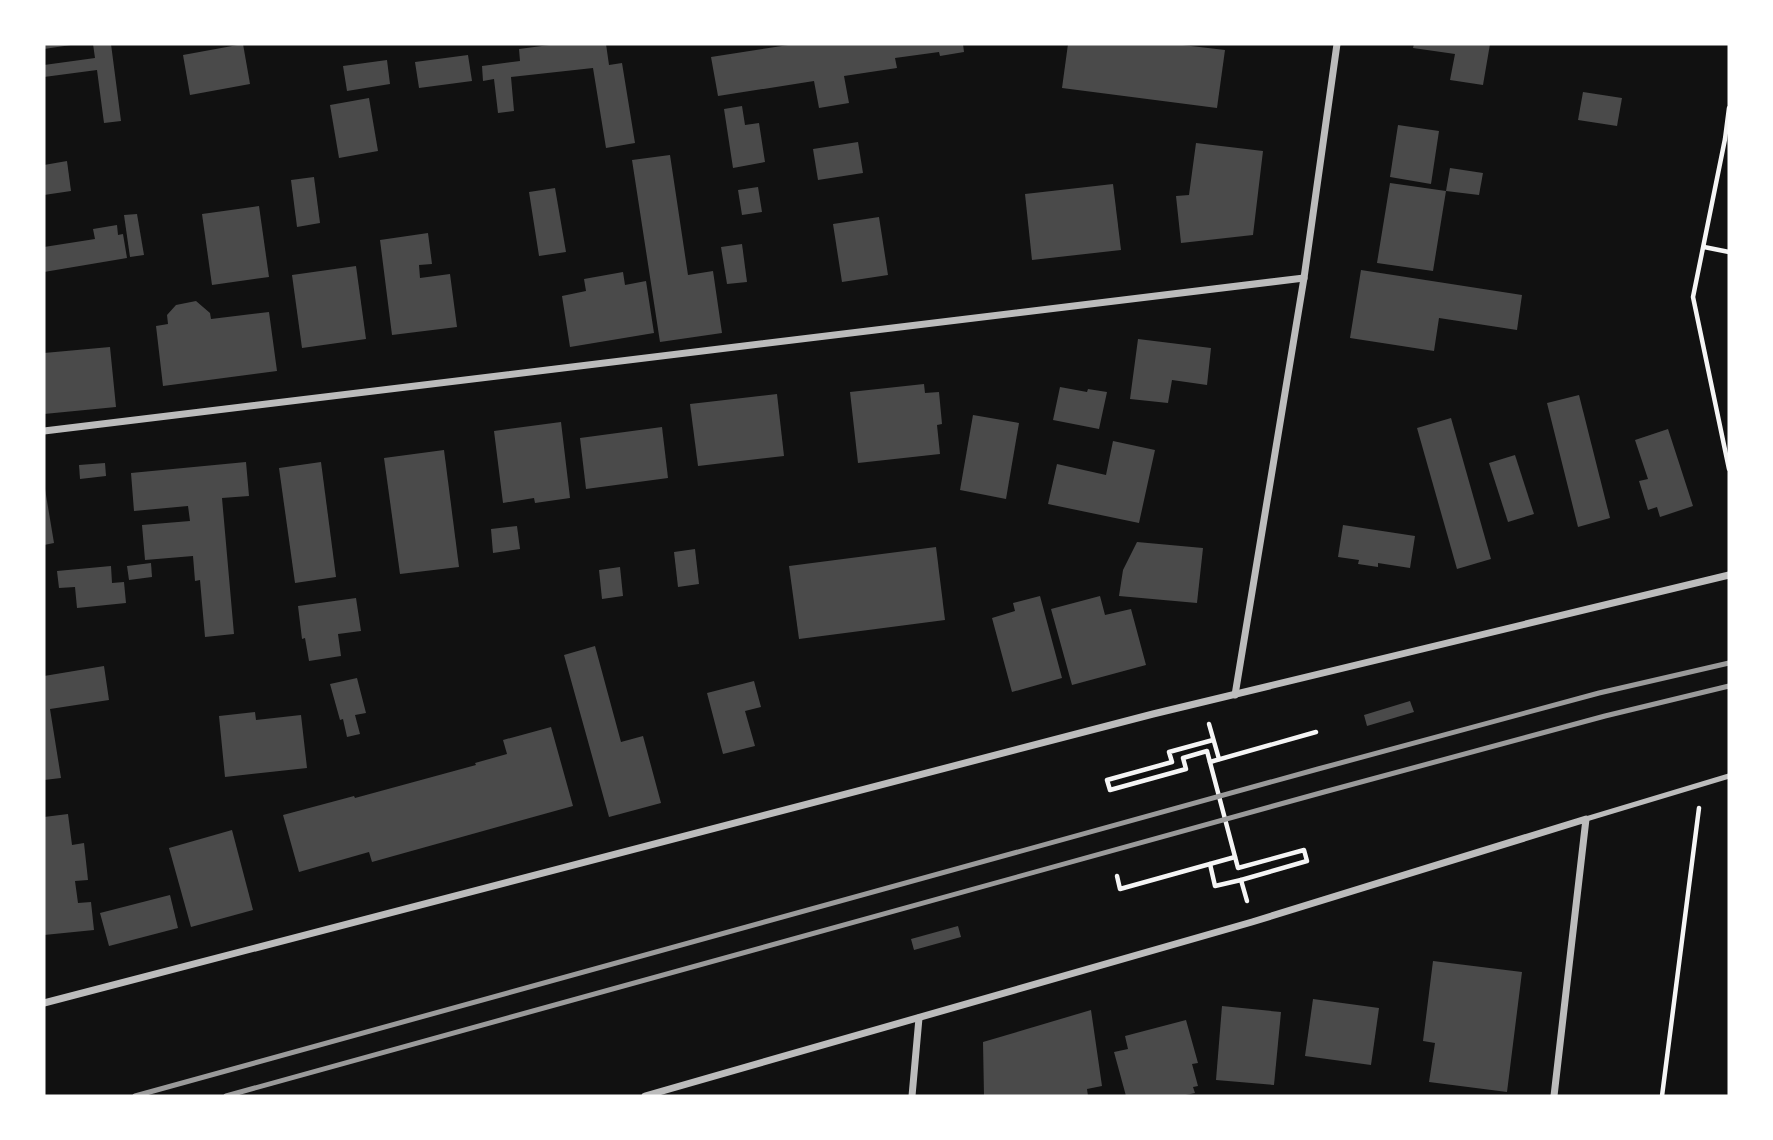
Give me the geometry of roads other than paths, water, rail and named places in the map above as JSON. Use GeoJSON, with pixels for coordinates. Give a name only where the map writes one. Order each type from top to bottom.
{"type":"FeatureCollection","features":[{"type":"Feature","properties":{"kind":"street"},"geometry":{"type":"LineString","coordinates":[[1235,695],[1304,278],[1337,44]]}},
{"type":"Feature","properties":{"kind":"street"},"geometry":{"type":"LineString","coordinates":[[44,430],[1304,278]]}},
{"type":"Feature","properties":{"kind":"street"},"geometry":{"type":"LineString","coordinates":[[44,1003],[1235,695],[1729,575]]}},
{"type":"Feature","properties":{"kind":"street"},"geometry":{"type":"LineString","coordinates":[[645,1096],[1252,922],[1586,819],[1554,1096]]}},
{"type":"Feature","properties":{"kind":"street"},"geometry":{"type":"LineString","coordinates":[[912,1096],[919,1017]]}},
{"type":"Feature","properties":{"kind":"lane"},"geometry":{"type":"LineString","coordinates":[[1586,819],[1729,776]]}},
{"type":"Feature","properties":{"kind":"railway"},"geometry":{"type":"LineString","coordinates":[[135,1096],[1318,769],[1599,693],[1729,663]]}},
{"type":"Feature","properties":{"kind":"railway"},"geometry":{"type":"LineString","coordinates":[[226,1096],[1324,792],[1605,716],[1729,686]]}}]}
